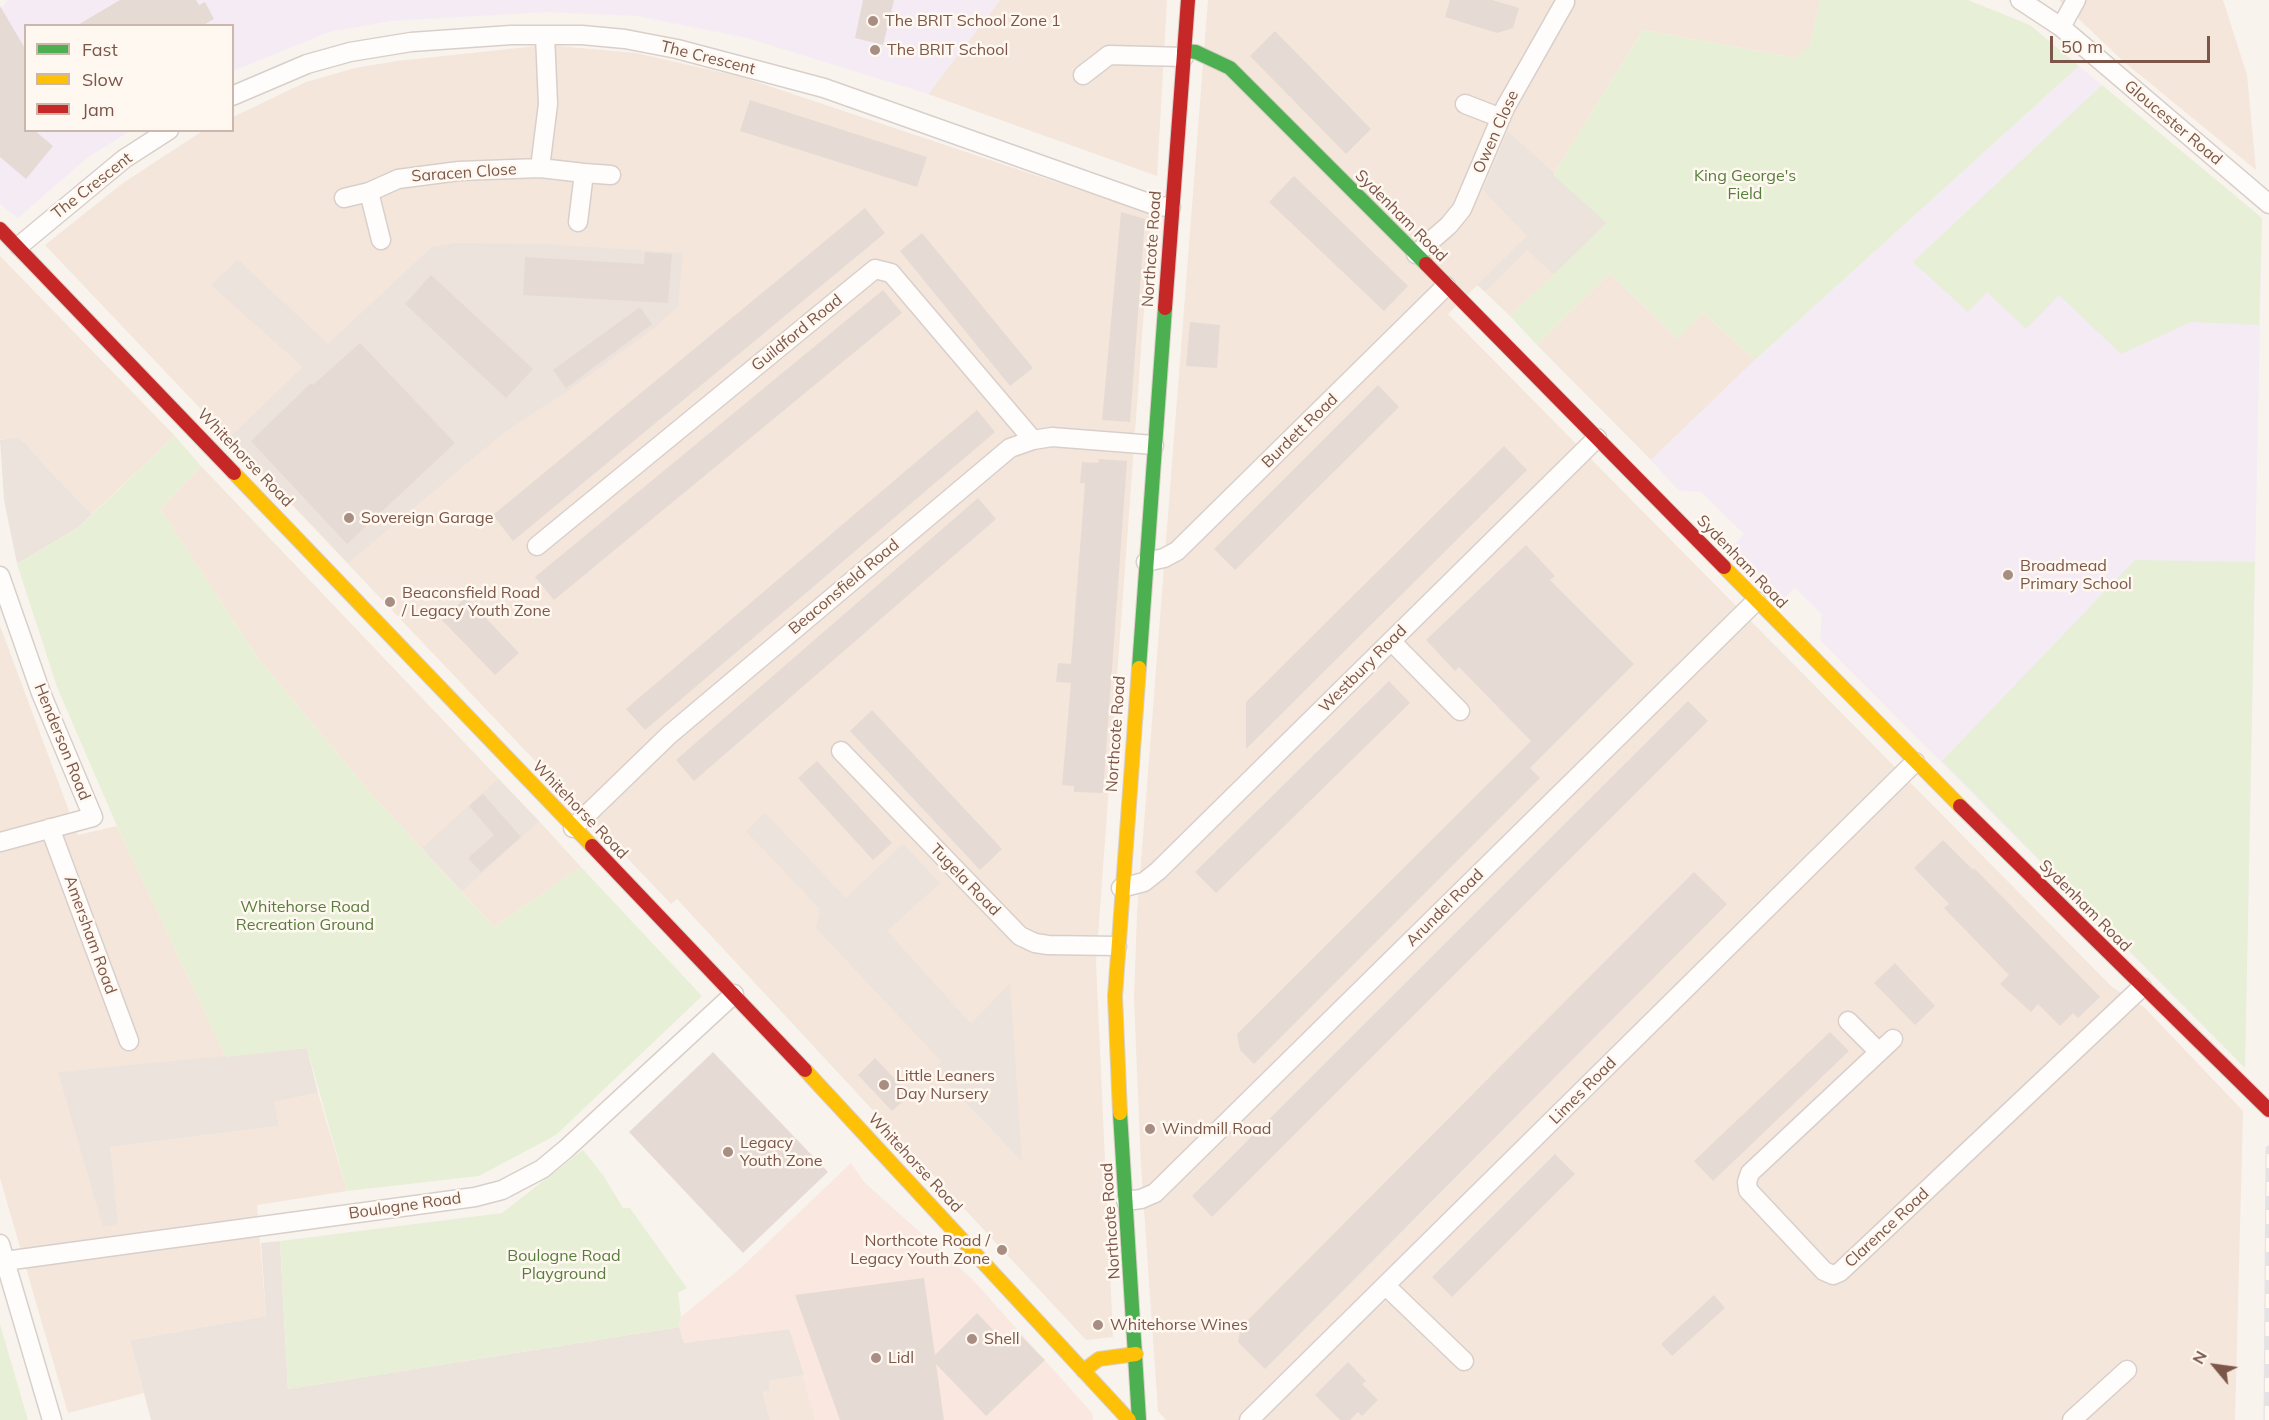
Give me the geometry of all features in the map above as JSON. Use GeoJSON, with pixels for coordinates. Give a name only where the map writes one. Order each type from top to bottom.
{"type":"FeatureCollection","features":[{"type":"Feature","properties":{"kind":"main road","name":"Northcote Road"},"geometry":{"type":"LineString","coordinates":[[1139,1420],[1116,1049],[1117,946],[1188,0]]}},
{"type":"Feature","properties":{"kind":"main road","name":"Sydenham Road"},"geometry":{"type":"LineString","coordinates":[[1184,54],[1196,52],[1230,69],[1709,550],[1755,601],[2142,987],[2269,1110]]}},
{"type":"Feature","properties":{"kind":"main road","name":"Whitehorse Road"},"geometry":{"type":"LineString","coordinates":[[7,239],[734,994],[1129,1420]]}},
{"type":"Feature","properties":{"kind":"main road"},"geometry":{"type":"LineString","coordinates":[[1083,1371],[1099,1359],[1136,1354]]}},
{"type":"Feature","properties":{"kind":"street","name":"Gloucester Road"},"geometry":{"type":"LineString","coordinates":[[2020,0],[2061,27],[2269,204]]}},
{"type":"Feature","properties":{"kind":"street"},"geometry":{"type":"LineString","coordinates":[[2061,27],[2076,0]]}},
{"type":"Feature","properties":{"kind":"street","name":"Owen Close"},"geometry":{"type":"LineString","coordinates":[[1416,254],[1449,225],[1462,209],[1501,118],[1565,2]]}},
{"type":"Feature","properties":{"kind":"street","name":"The Crescent"},"geometry":{"type":"LineString","coordinates":[[234,95],[307,64],[350,52],[411,42],[467,37],[545,35],[603,37],[677,49],[824,88],[1157,206],[1171,207]]}},
{"type":"Feature","properties":{"kind":"street","name":"Saracen Close"},"geometry":{"type":"LineString","coordinates":[[540,168],[548,104],[545,35]]}},
{"type":"Feature","properties":{"kind":"street"},"geometry":{"type":"LineString","coordinates":[[1083,75],[1109,55],[1184,54]]}},
{"type":"Feature","properties":{"kind":"street"},"geometry":{"type":"LineString","coordinates":[[1465,104],[1501,118]]}},
{"type":"Feature","properties":{"kind":"street","name":"The Crescent"},"geometry":{"type":"LineString","coordinates":[[7,239],[166,132]]}},
{"type":"Feature","properties":{"kind":"street","name":"Saracen Close"},"geometry":{"type":"LineString","coordinates":[[344,198],[369,192],[389,182],[415,176],[540,168],[611,175]]}},
{"type":"Feature","properties":{"kind":"street"},"geometry":{"type":"LineString","coordinates":[[578,222],[584,173]]}},
{"type":"Feature","properties":{"kind":"street"},"geometry":{"type":"LineString","coordinates":[[369,192],[381,240]]}},
{"type":"Feature","properties":{"kind":"street","name":"Guildford Road"},"geometry":{"type":"LineString","coordinates":[[537,546],[875,269],[891,273],[1033,440]]}},
{"type":"Feature","properties":{"kind":"street","name":"Burdett Road"},"geometry":{"type":"LineString","coordinates":[[1146,562],[1164,558],[1177,551],[1446,286]]}},
{"type":"Feature","properties":{"kind":"street","name":"Beaconsfield Road"},"geometry":{"type":"LineString","coordinates":[[573,828],[669,735],[1010,448],[1033,440],[1070,438],[1154,445]]}},
{"type":"Feature","properties":{"kind":"street","name":"Westbury Road"},"geometry":{"type":"LineString","coordinates":[[1121,888],[1144,882],[1158,871],[1597,438]]}},
{"type":"Feature","properties":{"kind":"street","name":"Henderson Road"},"geometry":{"type":"LineString","coordinates":[[0,576],[41,693],[93,817],[0,842]]}},
{"type":"Feature","properties":{"kind":"street","name":"Arundel Road"},"geometry":{"type":"LineString","coordinates":[[1126,1201],[1147,1198],[1155,1193],[1755,601]]}},
{"type":"Feature","properties":{"kind":"street"},"geometry":{"type":"LineString","coordinates":[[1390,641],[1460,711]]}},
{"type":"Feature","properties":{"kind":"street","name":"Tugela Road"},"geometry":{"type":"LineString","coordinates":[[841,751],[1020,936],[1035,944],[1117,946]]}},
{"type":"Feature","properties":{"kind":"street","name":"Limes Road"},"geometry":{"type":"LineString","coordinates":[[1249,1420],[1916,762]]}},
{"type":"Feature","properties":{"kind":"street","name":"Amersham Road"},"geometry":{"type":"LineString","coordinates":[[50,828],[129,1041]]}},
{"type":"Feature","properties":{"kind":"street","name":"Clarence Road"},"geometry":{"type":"LineString","coordinates":[[1893,1039],[1750,1173],[1747,1182],[1748,1190],[1824,1271],[1833,1275],[1840,1272],[2142,987]]}},
{"type":"Feature","properties":{"kind":"street","name":"Boulogne Road"},"geometry":{"type":"LineString","coordinates":[[2,1252],[475,1197],[502,1190],[542,1169],[567,1149],[734,994]]}},
{"type":"Feature","properties":{"kind":"street"},"geometry":{"type":"LineString","coordinates":[[1848,1021],[1879,1052]]}},
{"type":"Feature","properties":{"kind":"street"},"geometry":{"type":"LineString","coordinates":[[2,1252],[52,1420]]}},
{"type":"Feature","properties":{"kind":"street"},"geometry":{"type":"LineString","coordinates":[[1386,1286],[1464,1361]]}},
{"type":"Feature","properties":{"kind":"street"},"geometry":{"type":"LineString","coordinates":[[2072,1420],[2127,1370]]}},
{"type":"Feature","properties":{"kind":"shaded area"},"geometry":{"type":"Polygon","coordinates":[[[8,0],[1000,0],[928,94],[747,38],[637,16],[546,12],[391,21],[329,32],[234,71],[234,24],[24,24],[24,132],[128,132],[87,158],[18,218],[0,204],[0,10],[8,0]]]}},
{"type":"Feature","properties":{"kind":"shaded area"},"geometry":{"type":"Polygon","coordinates":[[[1000,0],[1167,0],[1157,176],[928,94],[1000,0]]]}},
{"type":"Feature","properties":{"kind":"shaded area"},"geometry":{"type":"Polygon","coordinates":[[[1208,0],[1820,0],[1810,46],[1795,58],[1643,30],[1553,175],[1508,131],[1528,236],[1448,314],[2112,987],[2144,1007],[2243,1111],[2235,1420],[1166,1420],[1158,1411],[1141,1166],[1134,999],[1137,914],[1208,0]]]}},
{"type":"Feature","properties":{"kind":"shaded area"},"geometry":{"type":"Polygon","coordinates":[[[2059,0],[2223,0],[2247,75],[2256,170],[2123,61],[2059,0]]]}},
{"type":"Feature","properties":{"kind":"shaded area"},"geometry":{"type":"Polygon","coordinates":[[[546,45],[636,53],[742,77],[1151,214],[1096,963],[1113,1337],[1086,1340],[677,899],[671,904],[45,245],[123,183],[201,132],[234,132],[234,117],[306,82],[355,68],[397,61],[546,45]]]}},
{"type":"Feature","properties":{"kind":"shaded area","name":"Broadmead Primary School"},"geometry":{"type":"Polygon","coordinates":[[[2079,66],[2262,218],[2245,1068],[1820,640],[1822,614],[1795,588],[1784,598],[1733,546],[1744,534],[1701,492],[1678,490],[1651,460],[1755,360],[2079,66]]]}},
{"type":"Feature","properties":{"kind":"shaded area"},"geometry":{"type":"Polygon","coordinates":[[[1508,131],[1608,223],[1554,275],[1527,250],[1485,292],[1477,285],[1527,236],[1483,190],[1508,131]]]}},
{"type":"Feature","properties":{"kind":"shaded area"},"geometry":{"type":"Polygon","coordinates":[[[455,243],[545,244],[683,253],[678,306],[654,328],[569,390],[503,433],[348,563],[230,437],[303,367],[211,285],[238,260],[328,344],[432,247],[455,243]]]}},
{"type":"Feature","properties":{"kind":"shaded area"},"geometry":{"type":"Polygon","coordinates":[[[1527,249],[1554,275],[1510,316],[1485,292],[1527,249]]]}},
{"type":"Feature","properties":{"kind":"shaded area"},"geometry":{"type":"Polygon","coordinates":[[[0,256],[175,436],[92,514],[26,443],[17,437],[0,440],[0,256]]]}},
{"type":"Feature","properties":{"kind":"shaded area"},"geometry":{"type":"Polygon","coordinates":[[[1610,273],[1677,338],[1703,313],[1755,360],[1651,460],[1537,345],[1610,273]]]}},
{"type":"Feature","properties":{"kind":"shaded area"},"geometry":{"type":"Polygon","coordinates":[[[17,437],[26,443],[92,514],[79,527],[17,564],[4,500],[0,440],[17,437]]]}},
{"type":"Feature","properties":{"kind":"shaded area"},"geometry":{"type":"Polygon","coordinates":[[[201,466],[581,867],[494,927],[372,795],[257,657],[160,509],[201,466]]]}},
{"type":"Feature","properties":{"kind":"shaded area"},"geometry":{"type":"Polygon","coordinates":[[[0,626],[78,835],[117,826],[226,1057],[58,1072],[118,1224],[109,1147],[279,1126],[273,1102],[318,1093],[347,1191],[257,1205],[266,1316],[130,1340],[144,1393],[68,1413],[0,1178],[0,626]]]}},
{"type":"Feature","properties":{"kind":"shaded area"},"geometry":{"type":"Polygon","coordinates":[[[498,779],[539,821],[462,891],[422,848],[498,779]]]}},
{"type":"Feature","properties":{"kind":"shaded area"},"geometry":{"type":"Polygon","coordinates":[[[765,813],[846,898],[903,844],[940,883],[887,931],[971,1024],[1010,983],[1022,1161],[934,1069],[942,1062],[816,928],[820,909],[746,831],[765,813]]]}},
{"type":"Feature","properties":{"kind":"shaded area"},"geometry":{"type":"Polygon","coordinates":[[[307,1048],[318,1093],[274,1102],[279,1126],[110,1147],[118,1224],[103,1227],[58,1072],[307,1048]]]}},
{"type":"Feature","properties":{"kind":"shaded area"},"geometry":{"type":"Polygon","coordinates":[[[851,1163],[864,1182],[973,1280],[1092,1413],[1093,1420],[815,1420],[789,1329],[684,1343],[679,1327],[681,1317],[741,1268],[851,1163]]]}},
{"type":"Feature","properties":{"kind":"shaded area"},"geometry":{"type":"Polygon","coordinates":[[[280,1241],[288,1389],[679,1327],[684,1343],[789,1329],[804,1375],[769,1381],[770,1390],[763,1392],[770,1420],[151,1420],[130,1340],[266,1316],[261,1243],[280,1241]]]}},
{"type":"Feature","properties":{"kind":"shaded area"},"geometry":{"type":"Polygon","coordinates":[[[804,1375],[815,1420],[770,1420],[763,1391],[770,1389],[769,1381],[804,1375]]]}},
{"type":"Feature","properties":{"kind":"green space","name":"King George's Field"},"geometry":{"type":"Polygon","coordinates":[[[1820,0],[1968,0],[2030,25],[2079,66],[1755,360],[1703,313],[1678,339],[1610,273],[1537,345],[1510,316],[1607,223],[1553,175],[1643,30],[1795,58],[1810,45],[1820,0]]]}},
{"type":"Feature","properties":{"kind":"green space"},"geometry":{"type":"Polygon","coordinates":[[[2102,85],[2262,218],[2259,325],[2191,322],[2121,354],[2059,295],[2026,329],[1987,292],[1968,312],[1913,262],[2102,85]]]}},
{"type":"Feature","properties":{"kind":"green space","name":"Whitehorse Road Recreation Ground"},"geometry":{"type":"Polygon","coordinates":[[[175,436],[201,466],[160,509],[257,657],[372,795],[494,927],[581,867],[702,996],[556,1135],[479,1176],[347,1191],[307,1048],[226,1057],[117,826],[57,687],[17,564],[79,527],[175,436]]]}},
{"type":"Feature","properties":{"kind":"green space"},"geometry":{"type":"Polygon","coordinates":[[[2135,560],[2255,562],[2245,1068],[1942,761],[2135,560]]]}},
{"type":"Feature","properties":{"kind":"green space","name":"Boulogne Road Playground"},"geometry":{"type":"Polygon","coordinates":[[[583,1150],[603,1175],[623,1208],[630,1208],[687,1288],[678,1293],[681,1317],[679,1327],[288,1389],[280,1241],[502,1213],[583,1150]]]}},
{"type":"Feature","properties":{"kind":"green space"},"geometry":{"type":"Polygon","coordinates":[[[0,1324],[28,1420],[0,1420],[0,1324]]]}},
{"type":"Feature","properties":{"kind":"building"},"geometry":{"type":"Polygon","coordinates":[[[120,0],[196,0],[199,5],[205,2],[214,19],[205,24],[79,24],[120,0]]]}},
{"type":"Feature","properties":{"kind":"building","name":"The BRIT School Zone 1"},"geometry":{"type":"Polygon","coordinates":[[[863,0],[894,0],[883,45],[855,38],[863,0]]]}},
{"type":"Feature","properties":{"kind":"building"},"geometry":{"type":"Polygon","coordinates":[[[1450,0],[1492,0],[1519,8],[1513,28],[1497,33],[1445,17],[1450,0]]]}},
{"type":"Feature","properties":{"kind":"building"},"geometry":{"type":"Polygon","coordinates":[[[0,6],[24,47],[24,132],[36,132],[53,146],[26,179],[0,157],[0,6]]]}},
{"type":"Feature","properties":{"kind":"building"},"geometry":{"type":"Polygon","coordinates":[[[1275,31],[1371,129],[1346,154],[1250,56],[1275,31]]]}},
{"type":"Feature","properties":{"kind":"building"},"geometry":{"type":"Polygon","coordinates":[[[750,100],[927,157],[917,187],[740,131],[750,100]]]}},
{"type":"Feature","properties":{"kind":"building"},"geometry":{"type":"Polygon","coordinates":[[[1294,176],[1408,286],[1384,311],[1269,202],[1294,176]]]}},
{"type":"Feature","properties":{"kind":"building"},"geometry":{"type":"Polygon","coordinates":[[[865,208],[885,233],[513,541],[493,515],[865,208]]]}},
{"type":"Feature","properties":{"kind":"building"},"geometry":{"type":"Polygon","coordinates":[[[1121,212],[1145,219],[1130,422],[1102,420],[1121,212]]]}},
{"type":"Feature","properties":{"kind":"building"},"geometry":{"type":"Polygon","coordinates":[[[922,233],[1033,368],[1010,386],[900,251],[922,233]]]}},
{"type":"Feature","properties":{"kind":"building"},"geometry":{"type":"Polygon","coordinates":[[[645,252],[672,254],[668,303],[523,295],[525,257],[644,264],[645,252]]]}},
{"type":"Feature","properties":{"kind":"building"},"geometry":{"type":"Polygon","coordinates":[[[431,275],[533,369],[506,398],[405,304],[431,275]]]}},
{"type":"Feature","properties":{"kind":"building"},"geometry":{"type":"Polygon","coordinates":[[[883,290],[902,313],[554,600],[535,577],[883,290]]]}},
{"type":"Feature","properties":{"kind":"building"},"geometry":{"type":"Polygon","coordinates":[[[640,307],[652,324],[566,388],[553,370],[640,307]]]}},
{"type":"Feature","properties":{"kind":"building"},"geometry":{"type":"Polygon","coordinates":[[[1190,322],[1220,325],[1217,368],[1186,366],[1190,322]]]}},
{"type":"Feature","properties":{"kind":"building"},"geometry":{"type":"Polygon","coordinates":[[[360,343],[455,443],[347,544],[251,441],[311,383],[313,385],[360,343]]]}},
{"type":"Feature","properties":{"kind":"building"},"geometry":{"type":"Polygon","coordinates":[[[1378,385],[1399,407],[1235,570],[1214,549],[1378,385]]]}},
{"type":"Feature","properties":{"kind":"building"},"geometry":{"type":"Polygon","coordinates":[[[977,410],[995,432],[645,730],[626,709],[977,410]]]}},
{"type":"Feature","properties":{"kind":"building"},"geometry":{"type":"Polygon","coordinates":[[[1504,446],[1527,470],[1246,749],[1246,702],[1504,446]]]}},
{"type":"Feature","properties":{"kind":"building"},"geometry":{"type":"Polygon","coordinates":[[[1099,459],[1127,461],[1103,793],[1074,792],[1074,786],[1062,785],[1071,683],[1056,682],[1058,663],[1071,664],[1085,483],[1080,483],[1082,462],[1098,463],[1099,459]]]}},
{"type":"Feature","properties":{"kind":"building"},"geometry":{"type":"Polygon","coordinates":[[[978,498],[996,519],[694,781],[676,760],[978,498]]]}},
{"type":"Feature","properties":{"kind":"building"},"geometry":{"type":"Polygon","coordinates":[[[1526,545],[1555,576],[1550,580],[1634,664],[1530,768],[1540,778],[1254,1064],[1240,1050],[1237,1034],[1531,741],[1459,667],[1455,671],[1426,640],[1526,545]]]}},
{"type":"Feature","properties":{"kind":"building"},"geometry":{"type":"Polygon","coordinates":[[[466,597],[519,653],[495,675],[442,620],[466,597]]]}},
{"type":"Feature","properties":{"kind":"building"},"geometry":{"type":"Polygon","coordinates":[[[1389,681],[1410,703],[1216,893],[1195,872],[1389,681]]]}},
{"type":"Feature","properties":{"kind":"building"},"geometry":{"type":"Polygon","coordinates":[[[1688,701],[1708,721],[1212,1217],[1192,1196],[1688,701]]]}},
{"type":"Feature","properties":{"kind":"building"},"geometry":{"type":"Polygon","coordinates":[[[872,710],[1002,849],[980,870],[850,731],[872,710]]]}},
{"type":"Feature","properties":{"kind":"building"},"geometry":{"type":"Polygon","coordinates":[[[817,761],[892,843],[873,860],[798,778],[817,761]]]}},
{"type":"Feature","properties":{"kind":"building"},"geometry":{"type":"Polygon","coordinates":[[[483,794],[521,837],[481,872],[468,858],[494,835],[469,806],[483,794]]]}},
{"type":"Feature","properties":{"kind":"building"},"geometry":{"type":"Polygon","coordinates":[[[1943,840],[1973,870],[1974,868],[2100,997],[2078,1018],[2073,1013],[2060,1026],[2038,1004],[2031,1012],[2000,984],[2009,975],[1944,908],[1949,904],[1914,868],[1943,840]]]}},
{"type":"Feature","properties":{"kind":"building"},"geometry":{"type":"Polygon","coordinates":[[[1694,872],[1727,904],[1265,1369],[1238,1342],[1241,1327],[1694,872]]]}},
{"type":"Feature","properties":{"kind":"building"},"geometry":{"type":"Polygon","coordinates":[[[1895,963],[1935,1006],[1915,1025],[1874,983],[1895,963]]]}},
{"type":"Feature","properties":{"kind":"building"},"geometry":{"type":"Polygon","coordinates":[[[1830,1032],[1849,1051],[1713,1181],[1694,1161],[1830,1032]]]}},
{"type":"Feature","properties":{"kind":"building","name":"Legacy Youth Zone"},"geometry":{"type":"Polygon","coordinates":[[[713,1052],[828,1172],[743,1253],[629,1132],[713,1052]]]}},
{"type":"Feature","properties":{"kind":"building","name":"Little Leaners Day Nursery"},"geometry":{"type":"Polygon","coordinates":[[[875,1058],[910,1095],[892,1111],[858,1075],[875,1058]]]}},
{"type":"Feature","properties":{"kind":"building"},"geometry":{"type":"Polygon","coordinates":[[[1555,1154],[1575,1174],[1452,1297],[1432,1277],[1555,1154]]]}},
{"type":"Feature","properties":{"kind":"building","name":"Lidl"},"geometry":{"type":"Polygon","coordinates":[[[924,1278],[935,1355],[977,1313],[1009,1347],[1021,1336],[1045,1360],[986,1416],[936,1364],[944,1420],[840,1420],[795,1295],[924,1278]]]}},
{"type":"Feature","properties":{"kind":"building"},"geometry":{"type":"Polygon","coordinates":[[[1714,1295],[1725,1308],[1672,1356],[1661,1344],[1714,1295]]]}},
{"type":"Feature","properties":{"kind":"building"},"geometry":{"type":"Polygon","coordinates":[[[1348,1362],[1366,1381],[1362,1384],[1378,1400],[1362,1416],[1358,1412],[1350,1420],[1340,1420],[1315,1395],[1348,1362]]]}},
{"type":"Feature","properties":{"kind":"railway"},"geometry":{"type":"LineString","coordinates":[[2267,1420],[2269,1149]]}},
{"type":"Feature","properties":{"kind":"traffic: fast"},"geometry":{"type":"LineString","coordinates":[[1184,51],[1196,52],[1230,68],[1426,264]]}},
{"type":"Feature","properties":{"kind":"traffic: fast"},"geometry":{"type":"LineString","coordinates":[[1139,668],[1165,308]]}},
{"type":"Feature","properties":{"kind":"traffic: fast"},"geometry":{"type":"LineString","coordinates":[[1120,1113],[1139,1420]]}},
{"type":"Feature","properties":{"kind":"traffic: slow"},"geometry":{"type":"LineString","coordinates":[[234,473],[592,846]]}},
{"type":"Feature","properties":{"kind":"traffic: slow"},"geometry":{"type":"LineString","coordinates":[[1724,567],[1960,806]]}},
{"type":"Feature","properties":{"kind":"traffic: slow"},"geometry":{"type":"LineString","coordinates":[[1120,1113],[1115,996],[1139,668]]}},
{"type":"Feature","properties":{"kind":"traffic: slow"},"geometry":{"type":"LineString","coordinates":[[805,1070],[1129,1420]]}},
{"type":"Feature","properties":{"kind":"traffic: slow"},"geometry":{"type":"LineString","coordinates":[[1083,1371],[1099,1359],[1136,1354]]}},
{"type":"Feature","properties":{"kind":"traffic: jam"},"geometry":{"type":"LineString","coordinates":[[1165,308],[1188,0]]}},
{"type":"Feature","properties":{"kind":"traffic: jam"},"geometry":{"type":"LineString","coordinates":[[0,229],[234,473]]}},
{"type":"Feature","properties":{"kind":"traffic: jam"},"geometry":{"type":"LineString","coordinates":[[1426,264],[1724,567]]}},
{"type":"Feature","properties":{"kind":"traffic: jam"},"geometry":{"type":"LineString","coordinates":[[1960,806],[2269,1110]]}},
{"type":"Feature","properties":{"kind":"traffic: jam"},"geometry":{"type":"LineString","coordinates":[[592,846],[805,1070]]}},
{"type":"Feature","properties":{"kind":"place","name":"The BRIT School Zone 1"},"geometry":{"type":"Point","coordinates":[873,21]}},
{"type":"Feature","properties":{"kind":"place","name":"The BRIT School"},"geometry":{"type":"Point","coordinates":[875,50]}},
{"type":"Feature","properties":{"kind":"place","name":"Sovereign Garage"},"geometry":{"type":"Point","coordinates":[349,518]}},
{"type":"Feature","properties":{"kind":"place","name":"Broadmead Primary School"},"geometry":{"type":"Point","coordinates":[2008,575]}},
{"type":"Feature","properties":{"kind":"place","name":"Beaconsfield Road / Legacy Youth Zone"},"geometry":{"type":"Point","coordinates":[390,602]}},
{"type":"Feature","properties":{"kind":"place","name":"Little Leaners Day Nursery"},"geometry":{"type":"Point","coordinates":[884,1085]}},
{"type":"Feature","properties":{"kind":"place","name":"Windmill Road"},"geometry":{"type":"Point","coordinates":[1150,1129]}},
{"type":"Feature","properties":{"kind":"place","name":"Legacy Youth Zone"},"geometry":{"type":"Point","coordinates":[728,1152]}},
{"type":"Feature","properties":{"kind":"place","name":"Northcote Road / Legacy Youth Zone"},"geometry":{"type":"Point","coordinates":[1002,1250]}},
{"type":"Feature","properties":{"kind":"place","name":"Whitehorse Wines"},"geometry":{"type":"Point","coordinates":[1098,1325]}},
{"type":"Feature","properties":{"kind":"place","name":"Shell"},"geometry":{"type":"Point","coordinates":[972,1339]}},
{"type":"Feature","properties":{"kind":"place","name":"Lidl"},"geometry":{"type":"Point","coordinates":[876,1358]}}]}
